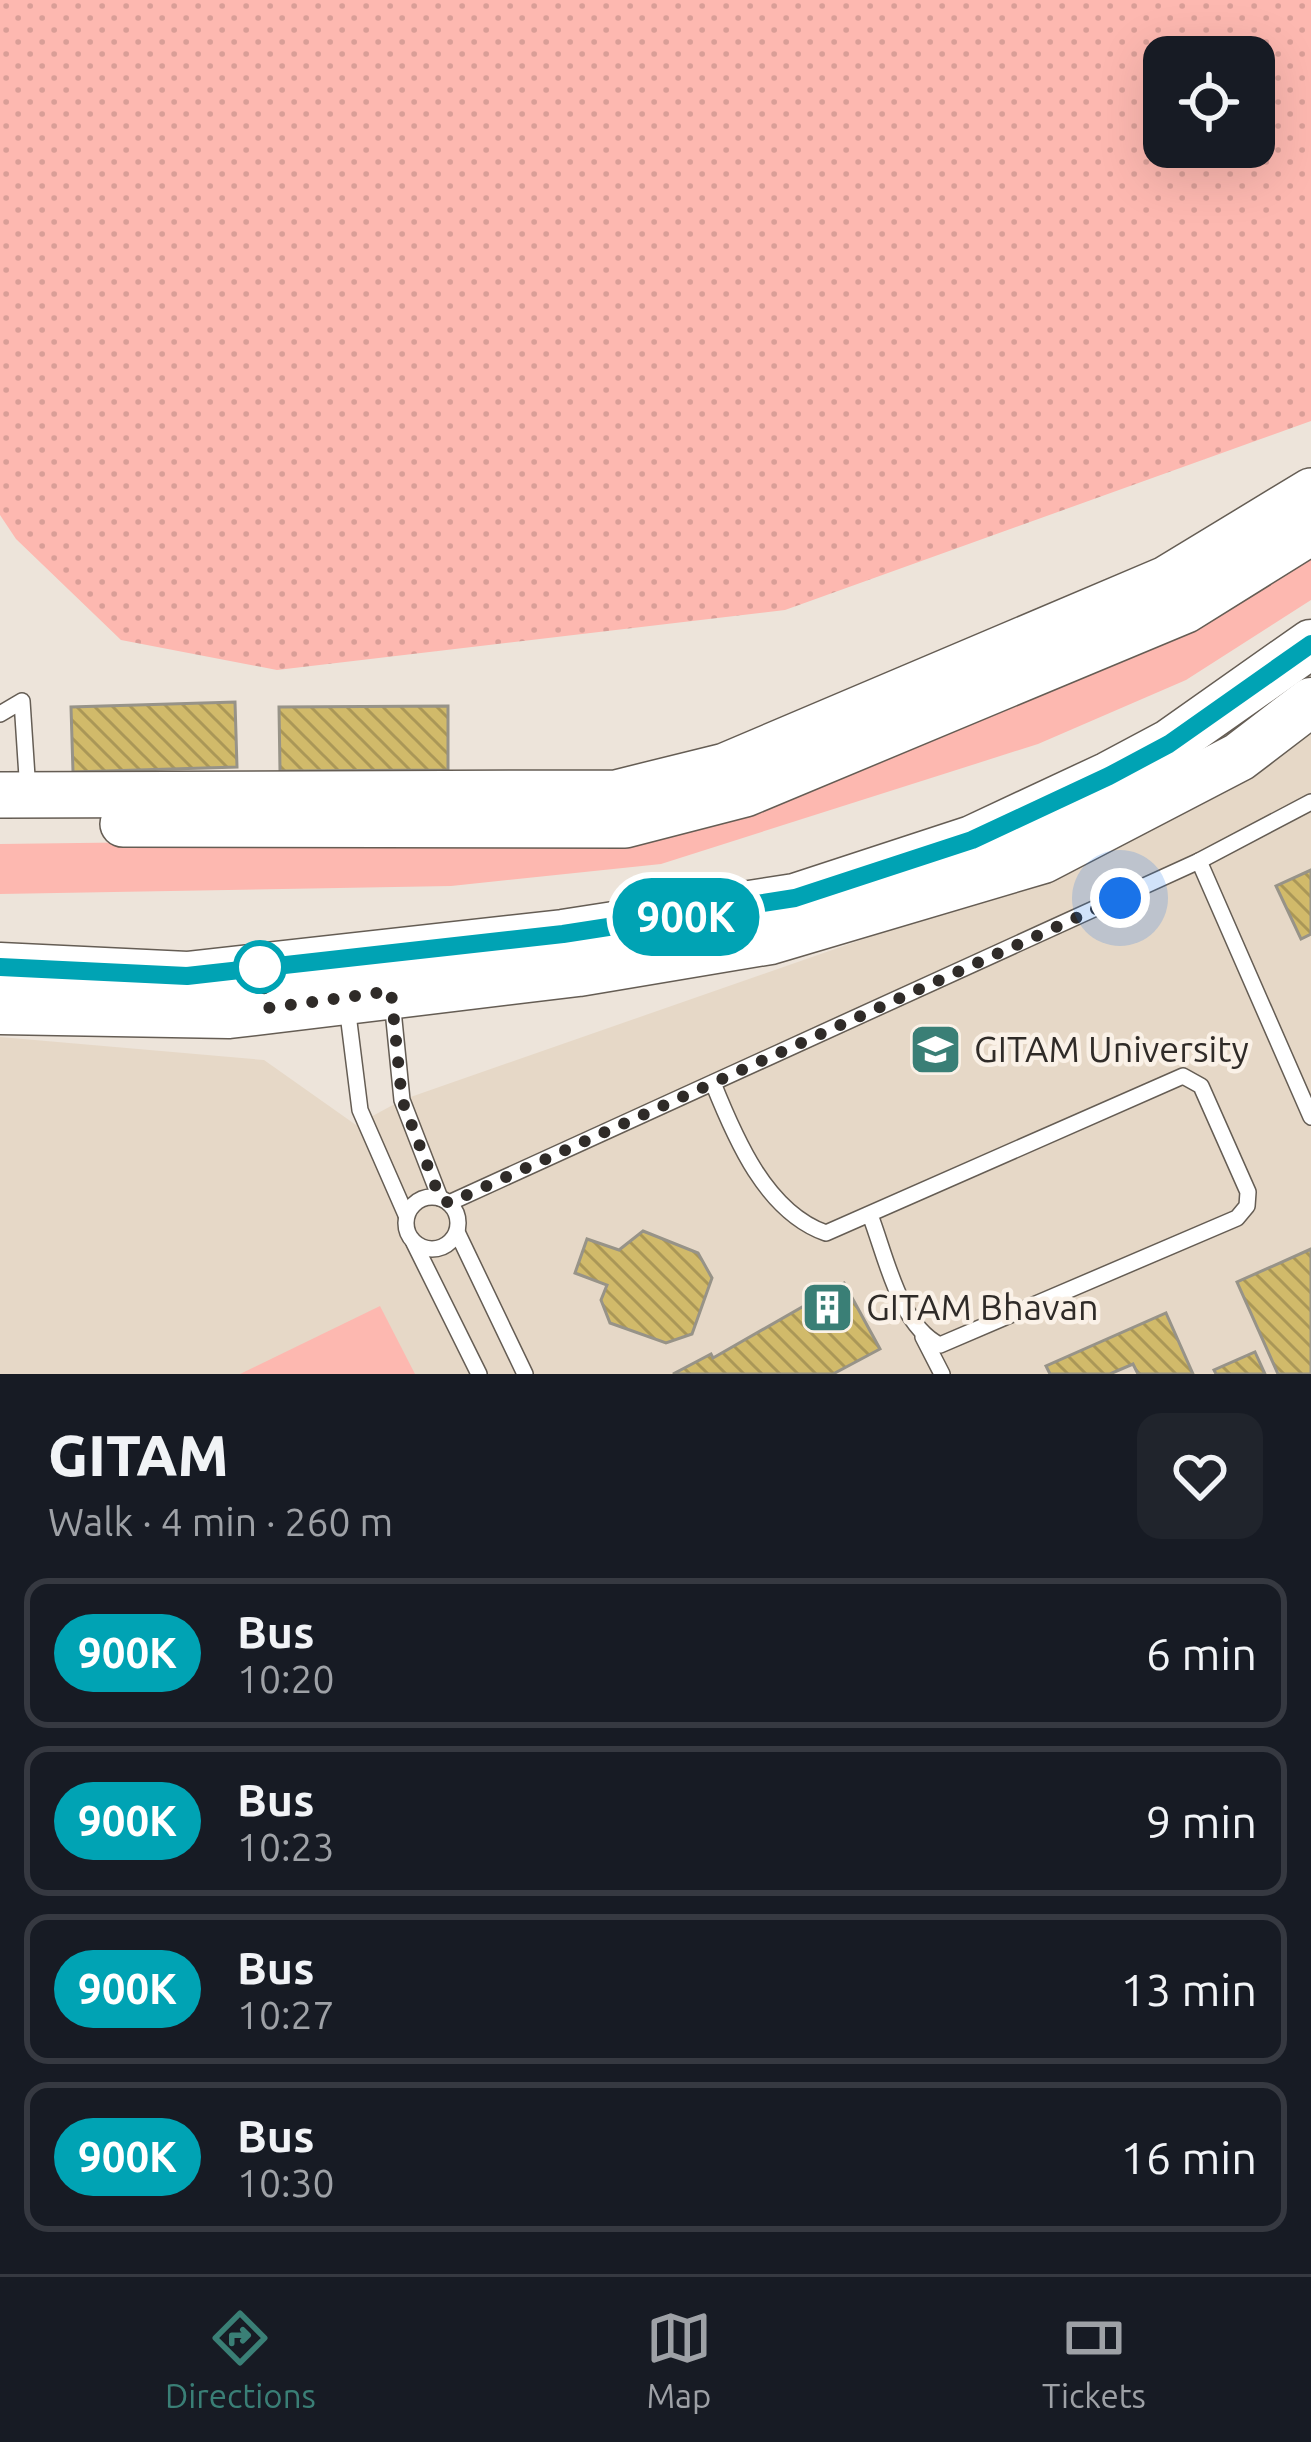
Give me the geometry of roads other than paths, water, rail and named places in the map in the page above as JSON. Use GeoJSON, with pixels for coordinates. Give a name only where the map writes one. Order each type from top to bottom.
{"type":"FeatureCollection","features":[{"type":"Feature","properties":{"kind":"main road"},"geometry":{"type":"LineString","coordinates":[[0,967],[187,976],[563,934],[795,898],[972,840],[1109,776],[1169,744],[1311,644]]}},
{"type":"Feature","properties":{"kind":"main road"},"geometry":{"type":"LineString","coordinates":[[0,1010],[229,1014],[578,972],[770,940],[1043,860],[1239,757],[1311,702]]}},
{"type":"Feature","properties":{"kind":"street"},"geometry":{"type":"LineString","coordinates":[[9,805],[616,793],[725,766],[1144,589],[1311,490]]}},
{"type":"Feature","properties":{"kind":"street"},"geometry":{"type":"LineString","coordinates":[[9,805],[625,824],[745,794],[1186,610],[1311,532]]}},
{"type":"Feature","properties":{"kind":"lane"},"geometry":{"type":"LineString","coordinates":[[0,714],[22,701],[9,805]]}},
{"type":"Feature","properties":{"kind":"lane"},"geometry":{"type":"LineString","coordinates":[[406,1215],[420,1201],[444,1200],[713,1084],[1199,861],[1311,802]]}},
{"type":"Feature","properties":{"kind":"lane"},"geometry":{"type":"LineString","coordinates":[[1199,861],[1311,1117]]}},
{"type":"Feature","properties":{"kind":"lane"},"geometry":{"type":"LineString","coordinates":[[368,994],[402,1100],[457,1232],[525,1374]]}},
{"type":"Feature","properties":{"kind":"lane"},"geometry":{"type":"LineString","coordinates":[[368,994],[360,1110],[414,1244],[479,1374]]}},
{"type":"Feature","properties":{"kind":"lane"},"geometry":{"type":"LineString","coordinates":[[713,1084],[748,1158],[798,1219],[826,1233],[1183,1076],[1201,1086],[1249,1192],[1247,1206],[1238,1218],[954,1342],[940,1345],[923,1336]]}},
{"type":"Feature","properties":{"kind":"lane"},"geometry":{"type":"LineString","coordinates":[[870,1215],[942,1374]]}},
{"type":"Feature","properties":{"kind":"lane"},"geometry":{"type":"LineString","coordinates":[[414,1244],[443,1247],[457,1232]]}},
{"type":"Feature","properties":{"kind":"place","name":"GITAM University"},"geometry":{"type":"Point","coordinates":[935,1049]}},
{"type":"Feature","properties":{"kind":"place","name":"GITAM Bhavan"},"geometry":{"type":"Point","coordinates":[827,1307]}}]}
